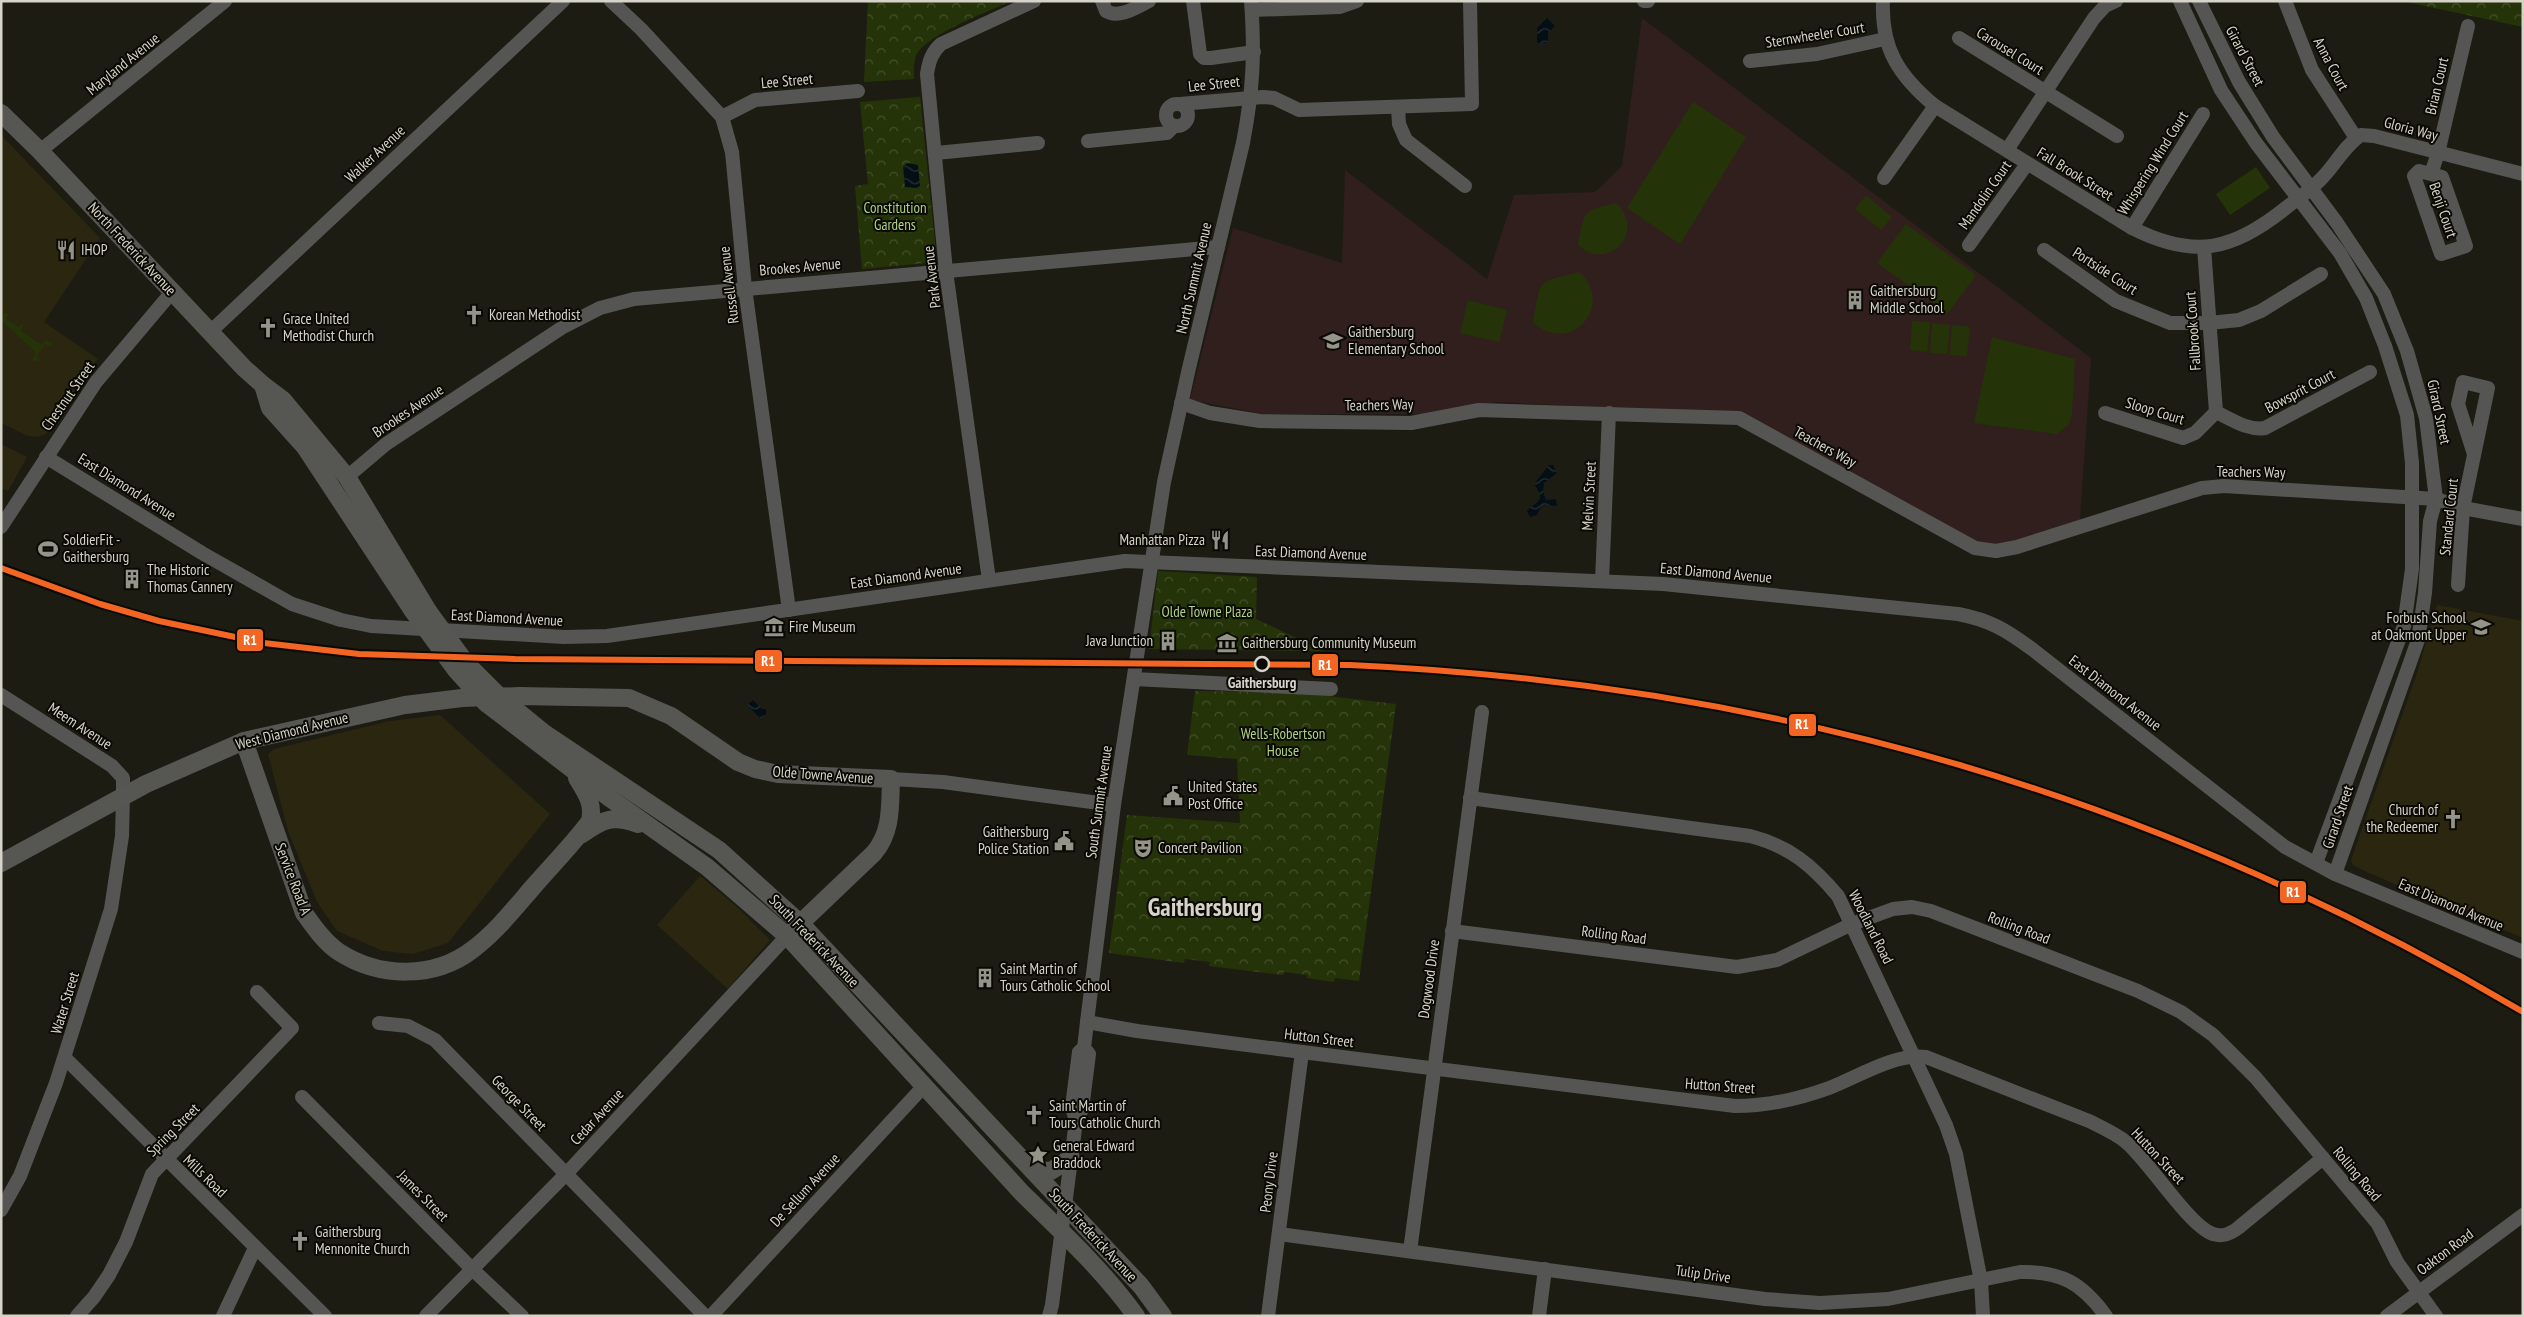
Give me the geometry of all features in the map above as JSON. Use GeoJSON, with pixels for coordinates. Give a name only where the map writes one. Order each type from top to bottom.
{"type":"FeatureCollection","features":[{"type":"Feature","properties":{"kind":"main road","name":"North Frederick Avenue"},"geometry":{"type":"LineString","coordinates":[[1,114],[40,151],[262,385],[283,400],[347,477],[420,611]]}},
{"type":"Feature","properties":{"kind":"main road","name":"North Frederick Avenue"},"geometry":{"type":"LineString","coordinates":[[262,385],[270,408],[305,447],[420,611]]}},
{"type":"Feature","properties":{"kind":"main road","name":"South Frederick Avenue"},"geometry":{"type":"LineString","coordinates":[[420,611],[456,670],[486,703],[573,771],[707,867],[788,936],[1022,1193],[1061,1230],[1124,1299],[1136,1316]]}},
{"type":"Feature","properties":{"kind":"main road","name":"South Frederick Avenue"},"geometry":{"type":"LineString","coordinates":[[420,611],[500,698],[544,732],[720,850],[801,924],[1065,1203],[1141,1286],[1162,1316]]}},
{"type":"Feature","properties":{"kind":"main road","name":"West Diamond Avenue"},"geometry":{"type":"LineString","coordinates":[[1,863],[123,796],[244,741],[405,705],[462,698],[519,696]]}},
{"type":"Feature","properties":{"kind":"main road","name":"Olde Towne Avenue"},"geometry":{"type":"LineString","coordinates":[[519,696],[629,698],[671,716],[738,762],[755,769],[778,774],[892,780]]}},
{"type":"Feature","properties":{"kind":"main road","name":"Service Road A"},"geometry":{"type":"LineString","coordinates":[[244,741],[304,913],[316,931],[338,952],[375,968],[399,972],[424,971],[446,965],[471,952],[500,924],[578,837]]}},
{"type":"Feature","properties":{"kind":"main road"},"geometry":{"type":"LineString","coordinates":[[573,771],[589,798],[592,810],[590,821],[578,837]]}},
{"type":"Feature","properties":{"kind":"main road"},"geometry":{"type":"LineString","coordinates":[[788,936],[874,853],[884,840],[890,819],[892,780]]}},
{"type":"Feature","properties":{"kind":"main road"},"geometry":{"type":"LineString","coordinates":[[578,837],[596,824],[614,818],[653,829]]}},
{"type":"Feature","properties":{"kind":"main road"},"geometry":{"type":"LineString","coordinates":[[1032,1170],[1051,1170],[1071,1158]]}},
{"type":"Feature","properties":{"kind":"street","name":"Maryland Avenue"},"geometry":{"type":"LineString","coordinates":[[40,151],[225,1]]}},
{"type":"Feature","properties":{"kind":"street","name":"Walker Avenue"},"geometry":{"type":"LineString","coordinates":[[210,332],[563,1]]}},
{"type":"Feature","properties":{"kind":"street","name":"Russell Avenue"},"geometry":{"type":"LineString","coordinates":[[611,1],[641,30],[722,117],[732,152],[745,288],[789,610]]}},
{"type":"Feature","properties":{"kind":"street","name":"Park Avenue"},"geometry":{"type":"LineString","coordinates":[[990,580],[946,271],[927,74],[928,63],[941,44],[1034,1]]}},
{"type":"Feature","properties":{"kind":"street"},"geometry":{"type":"LineString","coordinates":[[1102,1],[1106,12],[1110,14],[1128,11],[1150,1]]}},
{"type":"Feature","properties":{"kind":"street"},"geometry":{"type":"LineString","coordinates":[[1193,1],[1200,54],[1211,58],[1254,52]]}},
{"type":"Feature","properties":{"kind":"street"},"geometry":{"type":"LineString","coordinates":[[1251,6],[1340,7],[1357,1]]}},
{"type":"Feature","properties":{"kind":"street","name":"Lee Street"},"geometry":{"type":"LineString","coordinates":[[1088,141],[1167,132],[1174,126],[1169,123],[1166,114],[1172,106],[1252,97],[1274,98],[1299,110],[1472,104],[1470,1]]}},
{"type":"Feature","properties":{"kind":"street","name":"Fall Brook Street"},"geometry":{"type":"LineString","coordinates":[[1882,1],[1885,39],[1896,66],[1913,88],[1935,106],[2027,164],[2151,238],[2170,243],[2204,247],[2220,245],[2248,236],[2311,188]]}},
{"type":"Feature","properties":{"kind":"street","name":"Carousel Court"},"geometry":{"type":"LineString","coordinates":[[2007,150],[2044,91],[2094,18],[2105,6],[2116,1]]}},
{"type":"Feature","properties":{"kind":"street","name":"Girard Street"},"geometry":{"type":"LineString","coordinates":[[2180,1],[2221,90],[2256,143],[2340,253],[2366,298],[2385,346],[2406,415],[2413,497],[2412,569],[2404,626],[2316,863]]}},
{"type":"Feature","properties":{"kind":"street","name":"Girard Street"},"geometry":{"type":"LineString","coordinates":[[2199,1],[2239,82],[2274,137],[2360,255],[2384,294],[2404,343],[2426,418],[2436,499],[2430,521],[2425,593],[2418,640],[2335,874]]}},
{"type":"Feature","properties":{"kind":"street","name":"Anna Court"},"geometry":{"type":"LineString","coordinates":[[2285,1],[2312,70],[2356,138]]}},
{"type":"Feature","properties":{"kind":"street","name":"North Summit Avenue"},"geometry":{"type":"LineString","coordinates":[[1152,561],[1164,482],[1181,403],[1243,143],[1252,97],[1254,52],[1251,6]]}},
{"type":"Feature","properties":{"kind":"street","name":"Brian Court"},"geometry":{"type":"LineString","coordinates":[[2438,153],[2468,26]]}},
{"type":"Feature","properties":{"kind":"street","name":"Carousel Court"},"geometry":{"type":"LineString","coordinates":[[1959,38],[2117,136]]}},
{"type":"Feature","properties":{"kind":"street","name":"Sternwheeler Court"},"geometry":{"type":"LineString","coordinates":[[1750,61],[1816,54],[1885,39]]}},
{"type":"Feature","properties":{"kind":"street","name":"Lee Street"},"geometry":{"type":"LineString","coordinates":[[722,117],[755,100],[858,91]]}},
{"type":"Feature","properties":{"kind":"street"},"geometry":{"type":"LineString","coordinates":[[1884,178],[1935,106]]}},
{"type":"Feature","properties":{"kind":"street"},"geometry":{"type":"LineString","coordinates":[[1398,107],[1399,124],[1406,140],[1465,186]]}},
{"type":"Feature","properties":{"kind":"street","name":"Whispering Wind Court"},"geometry":{"type":"LineString","coordinates":[[2132,228],[2203,114]]}},
{"type":"Feature","properties":{"kind":"street","name":"Gloria Way"},"geometry":{"type":"LineString","coordinates":[[2356,138],[2366,134],[2523,174]]}},
{"type":"Feature","properties":{"kind":"street"},"geometry":{"type":"LineString","coordinates":[[2311,188],[2356,138]]}},
{"type":"Feature","properties":{"kind":"street"},"geometry":{"type":"LineString","coordinates":[[936,153],[1038,143]]}},
{"type":"Feature","properties":{"kind":"street","name":"Benji Court"},"geometry":{"type":"LineString","coordinates":[[2432,174],[2438,153]]}},
{"type":"Feature","properties":{"kind":"street","name":"Mandolin Court"},"geometry":{"type":"LineString","coordinates":[[1969,245],[2027,164]]}},
{"type":"Feature","properties":{"kind":"street","name":"Benji Court"},"geometry":{"type":"LineString","coordinates":[[2419,171],[2432,174],[2442,177],[2466,246],[2441,254],[2414,176],[2419,171]]}},
{"type":"Feature","properties":{"kind":"street","name":"Brookes Avenue"},"geometry":{"type":"LineString","coordinates":[[347,477],[386,444],[582,316],[600,308],[634,299],[1218,247]]}},
{"type":"Feature","properties":{"kind":"street","name":"Fallbrook Court"},"geometry":{"type":"LineString","coordinates":[[2204,247],[2208,324],[2216,412]]}},
{"type":"Feature","properties":{"kind":"street","name":"Portside Court"},"geometry":{"type":"LineString","coordinates":[[2044,250],[2116,301],[2170,323],[2208,324],[2239,320],[2321,274]]}},
{"type":"Feature","properties":{"kind":"street","name":"Chestnut Street"},"geometry":{"type":"LineString","coordinates":[[1,527],[96,382],[172,292]]}},
{"type":"Feature","properties":{"kind":"street","name":"Bowsprit Court"},"geometry":{"type":"LineString","coordinates":[[2216,412],[2256,430],[2265,428],[2370,372]]}},
{"type":"Feature","properties":{"kind":"street","name":"Teachers Way"},"geometry":{"type":"LineString","coordinates":[[1181,403],[1210,413],[1260,421],[1411,423],[1479,410],[1739,418],[1975,548],[1996,550],[2017,547],[2202,488],[2224,486],[2436,499],[2463,508],[2523,520]]}},
{"type":"Feature","properties":{"kind":"street","name":"Sloop Court"},"geometry":{"type":"LineString","coordinates":[[2105,413],[2183,438],[2195,433],[2216,412]]}},
{"type":"Feature","properties":{"kind":"street","name":"Melvin Street"},"geometry":{"type":"LineString","coordinates":[[1602,581],[1609,413]]}},
{"type":"Feature","properties":{"kind":"street","name":"Standard Court"},"geometry":{"type":"LineString","coordinates":[[2458,585],[2463,508],[2474,454]]}},
{"type":"Feature","properties":{"kind":"street","name":"East Diamond Avenue"},"geometry":{"type":"LineString","coordinates":[[46,456],[202,553],[292,604],[341,620],[371,626],[449,632],[564,637],[607,636],[1125,561],[1602,581],[1700,588],[1958,614],[1983,619],[2003,628],[2032,649],[2285,847],[2335,874],[2523,952]]}},
{"type":"Feature","properties":{"kind":"street","name":"South Summit Avenue"},"geometry":{"type":"LineString","coordinates":[[1049,1316],[1076,1122],[1072,1106],[1080,1083],[1079,1052],[1084,1048],[1114,805],[1152,561]]}},
{"type":"Feature","properties":{"kind":"street"},"geometry":{"type":"LineString","coordinates":[[1134,679],[1331,689]]}},
{"type":"Feature","properties":{"kind":"street","name":"Meem Avenue"},"geometry":{"type":"LineString","coordinates":[[1,695],[112,766],[123,778],[123,796]]}},
{"type":"Feature","properties":{"kind":"street","name":"Dogwood Drive"},"geometry":{"type":"LineString","coordinates":[[1410,1251],[1482,712]]}},
{"type":"Feature","properties":{"kind":"street","name":"Olde Towne Avenue"},"geometry":{"type":"LineString","coordinates":[[892,780],[943,782],[1114,805]]}},
{"type":"Feature","properties":{"kind":"street","name":"Water Street"},"geometry":{"type":"LineString","coordinates":[[1,1210],[20,1176],[65,1058],[111,908],[122,836],[123,796]]}},
{"type":"Feature","properties":{"kind":"street","name":"Woodland Road"},"geometry":{"type":"LineString","coordinates":[[1470,798],[1740,834],[1765,840],[1793,853],[1818,872],[1838,896],[1946,1125],[1956,1154],[1981,1280],[1983,1316]]}},
{"type":"Feature","properties":{"kind":"street","name":"Rolling Road"},"geometry":{"type":"LineString","coordinates":[[1452,931],[1737,967],[1777,960],[1852,924],[1894,909],[1912,906],[1931,911],[2138,991],[2181,1012],[2213,1035],[2250,1072],[2378,1224],[2397,1262],[2436,1316]]}},
{"type":"Feature","properties":{"kind":"street","name":"Cedar Avenue"},"geometry":{"type":"LineString","coordinates":[[426,1316],[471,1268],[566,1174],[788,936]]}},
{"type":"Feature","properties":{"kind":"street","name":"Spring Street"},"geometry":{"type":"LineString","coordinates":[[77,1316],[94,1298],[109,1275],[126,1242],[152,1174],[292,1028],[257,992]]}},
{"type":"Feature","properties":{"kind":"street","name":"George Street"},"geometry":{"type":"LineString","coordinates":[[379,1022],[408,1026],[435,1040],[705,1316]]}},
{"type":"Feature","properties":{"kind":"street","name":"Hutton Street"},"geometry":{"type":"LineString","coordinates":[[1086,1022],[1137,1031],[1721,1105],[1749,1106],[1804,1097],[1895,1061],[1915,1056],[1937,1061],[2110,1131],[2125,1141],[2138,1154],[2198,1224],[2211,1234],[2229,1234],[2238,1228],[2323,1158]]}},
{"type":"Feature","properties":{"kind":"street","name":"Peony Drive"},"geometry":{"type":"LineString","coordinates":[[1268,1316],[1302,1052]]}},
{"type":"Feature","properties":{"kind":"street","name":"Mills Road"},"geometry":{"type":"LineString","coordinates":[[65,1058],[325,1316]]}},
{"type":"Feature","properties":{"kind":"street","name":"De Sellum Avenue"},"geometry":{"type":"LineString","coordinates":[[711,1316],[924,1086]]}},
{"type":"Feature","properties":{"kind":"street","name":"James Street"},"geometry":{"type":"LineString","coordinates":[[302,1097],[471,1268],[522,1316]]}},
{"type":"Feature","properties":{"kind":"street","name":"Oakton Road"},"geometry":{"type":"LineString","coordinates":[[2388,1316],[2523,1215]]}},
{"type":"Feature","properties":{"kind":"street","name":"Tulip Drive"},"geometry":{"type":"LineString","coordinates":[[1279,1234],[1765,1298],[1820,1303],[1888,1299],[2020,1272],[2039,1272],[2060,1276],[2081,1288],[2106,1316]]}},
{"type":"Feature","properties":{"kind":"street"},"geometry":{"type":"LineString","coordinates":[[223,1316],[256,1248]]}},
{"type":"Feature","properties":{"kind":"street"},"geometry":{"type":"LineString","coordinates":[[1539,1316],[1545,1269]]}},
{"type":"Feature","properties":{"kind":"shaded area"},"geometry":{"type":"Polygon","coordinates":[[[1642,18],[2091,358],[2080,520],[1996,547],[1977,545],[1744,415],[1497,402],[1429,414],[1263,414],[1190,400],[1233,228],[1342,263],[1345,170],[1487,279],[1514,195],[1595,192],[1622,166],[1642,18]]]}},
{"type":"Feature","properties":{"kind":"shaded area"},"geometry":{"type":"Polygon","coordinates":[[[1,135],[100,238],[44,322],[98,359],[46,434],[38,437],[28,436],[1,423],[1,135]]]}},
{"type":"Feature","properties":{"kind":"shaded area"},"geometry":{"type":"Polygon","coordinates":[[[1,444],[27,457],[8,491],[1,488],[1,444]]]}},
{"type":"Feature","properties":{"kind":"shaded area"},"geometry":{"type":"Polygon","coordinates":[[[2437,605],[2523,621],[2523,938],[2369,873],[2353,865],[2351,860],[2418,670],[2437,605]]]}},
{"type":"Feature","properties":{"kind":"shaded area"},"geometry":{"type":"Polygon","coordinates":[[[440,715],[550,814],[448,943],[413,954],[383,951],[337,931],[317,902],[288,831],[268,754],[274,749],[390,721],[440,715]]]}},
{"type":"Feature","properties":{"kind":"shaded area"},"geometry":{"type":"Polygon","coordinates":[[[700,876],[736,906],[770,940],[728,989],[657,925],[700,876]]]}},
{"type":"Feature","properties":{"kind":"green space"},"geometry":{"type":"Polygon","coordinates":[[[868,1],[1011,1],[959,24],[931,40],[916,56],[914,79],[864,82],[868,1]]]}},
{"type":"Feature","properties":{"kind":"green space"},"geometry":{"type":"Polygon","coordinates":[[[2402,1],[2523,1],[2523,27],[2402,1]]]}},
{"type":"Feature","properties":{"kind":"green space","name":"Constitution Gardens"},"geometry":{"type":"Polygon","coordinates":[[[920,97],[937,262],[862,269],[855,186],[868,184],[860,102],[920,97]]]}},
{"type":"Feature","properties":{"kind":"green space"},"geometry":{"type":"Polygon","coordinates":[[[1693,102],[1746,137],[1680,244],[1627,208],[1693,102]]]}},
{"type":"Feature","properties":{"kind":"green space"},"geometry":{"type":"Polygon","coordinates":[[[2256,167],[2270,188],[2230,215],[2216,194],[2256,167]]]}},
{"type":"Feature","properties":{"kind":"green space"},"geometry":{"type":"Polygon","coordinates":[[[1866,195],[1892,217],[1881,230],[1855,209],[1866,195]]]}},
{"type":"Feature","properties":{"kind":"green space"},"geometry":{"type":"Polygon","coordinates":[[[1616,203],[1624,214],[1627,226],[1626,236],[1620,245],[1611,252],[1601,254],[1590,252],[1578,245],[1586,214],[1596,208],[1616,203]]]}},
{"type":"Feature","properties":{"kind":"green space"},"geometry":{"type":"Polygon","coordinates":[[[1906,224],[1976,275],[1948,313],[1877,263],[1906,224]]]}},
{"type":"Feature","properties":{"kind":"green space"},"geometry":{"type":"Polygon","coordinates":[[[1579,272],[1589,285],[1593,299],[1591,312],[1584,323],[1573,331],[1561,334],[1547,331],[1533,322],[1537,298],[1542,285],[1554,278],[1579,272]]]}},
{"type":"Feature","properties":{"kind":"green space"},"geometry":{"type":"Polygon","coordinates":[[[1468,300],[1507,310],[1499,342],[1460,333],[1468,300]]]}},
{"type":"Feature","properties":{"kind":"green space"},"geometry":{"type":"Polygon","coordinates":[[[5,313],[9,314],[6,319],[18,327],[24,323],[21,331],[42,345],[46,340],[52,343],[51,347],[45,344],[37,356],[40,362],[32,360],[36,352],[3,322],[1,323],[1,317],[5,313]]]}},
{"type":"Feature","properties":{"kind":"green space"},"geometry":{"type":"Polygon","coordinates":[[[1912,321],[1930,322],[1927,352],[1910,350],[1912,321]]]}},
{"type":"Feature","properties":{"kind":"green space"},"geometry":{"type":"Polygon","coordinates":[[[1932,323],[1950,325],[1947,354],[1930,353],[1932,323]]]}},
{"type":"Feature","properties":{"kind":"green space"},"geometry":{"type":"Polygon","coordinates":[[[1952,325],[1970,327],[1967,356],[1950,355],[1952,325]]]}},
{"type":"Feature","properties":{"kind":"green space"},"geometry":{"type":"Polygon","coordinates":[[[1992,337],[2075,359],[2072,413],[2069,424],[2057,434],[1974,423],[1992,337]]]}},
{"type":"Feature","properties":{"kind":"green space","name":"Olde Towne Plaza"},"geometry":{"type":"Polygon","coordinates":[[[1158,571],[1257,577],[1256,619],[1324,651],[1149,649],[1158,571]]]}},
{"type":"Feature","properties":{"kind":"green space","name":"Wells-Robertson House"},"geometry":{"type":"Polygon","coordinates":[[[1195,691],[1294,692],[1396,704],[1359,981],[1335,978],[1334,982],[1307,978],[1307,975],[1284,972],[1283,975],[1209,966],[1210,962],[1185,959],[1184,963],[1109,953],[1127,815],[1240,823],[1237,759],[1187,755],[1195,691]]]}},
{"type":"Feature","properties":{"kind":"water"},"geometry":{"type":"Polygon","coordinates":[[[1547,18],[1555,26],[1548,33],[1548,43],[1537,43],[1537,28],[1547,18]]]}},
{"type":"Feature","properties":{"kind":"water"},"geometry":{"type":"Polygon","coordinates":[[[908,163],[918,165],[920,186],[916,188],[905,187],[903,166],[908,163]]]}},
{"type":"Feature","properties":{"kind":"water"},"geometry":{"type":"Polygon","coordinates":[[[1549,465],[1553,465],[1557,473],[1544,483],[1543,491],[1546,500],[1556,499],[1557,506],[1542,505],[1537,515],[1530,517],[1527,511],[1540,498],[1534,484],[1549,465]]]}},
{"type":"Feature","properties":{"kind":"water"},"geometry":{"type":"Polygon","coordinates":[[[753,700],[762,709],[766,709],[766,715],[761,719],[747,705],[753,700]]]}},
{"type":"Feature","properties":{"kind":"transit line","name":"R1"},"geometry":{"type":"LineString","coordinates":[[1,568],[100,604],[159,621],[264,643],[359,654],[515,659],[1350,665],[1507,677],[1660,697],[1811,726],[1958,765],[2103,812],[2245,869],[2385,936],[2523,1012]]}},
{"type":"Feature","properties":{"kind":"place","name":"IHOP"},"geometry":{"type":"Point","coordinates":[66,250]}},
{"type":"Feature","properties":{"kind":"place","name":"Gaithersburg Middle School"},"geometry":{"type":"Point","coordinates":[1855,300]}},
{"type":"Feature","properties":{"kind":"place","name":"Korean Methodist"},"geometry":{"type":"Point","coordinates":[474,315]}},
{"type":"Feature","properties":{"kind":"place","name":"Grace United Methodist Church"},"geometry":{"type":"Point","coordinates":[268,328]}},
{"type":"Feature","properties":{"kind":"place","name":"Gaithersburg Elementary School"},"geometry":{"type":"Point","coordinates":[1333,341]}},
{"type":"Feature","properties":{"kind":"place","name":"Manhattan Pizza"},"geometry":{"type":"Point","coordinates":[1220,540]}},
{"type":"Feature","properties":{"kind":"place","name":"SoldierFit - Gaithersburg"},"geometry":{"type":"Point","coordinates":[48,549]}},
{"type":"Feature","properties":{"kind":"place","name":"The Historic Thomas Cannery"},"geometry":{"type":"Point","coordinates":[132,579]}},
{"type":"Feature","properties":{"kind":"place","name":"Fire Museum"},"geometry":{"type":"Point","coordinates":[774,627]}},
{"type":"Feature","properties":{"kind":"place","name":"Forbush School at Oakmont Upper"},"geometry":{"type":"Point","coordinates":[2481,627]}},
{"type":"Feature","properties":{"kind":"place","name":"Java Junction"},"geometry":{"type":"Point","coordinates":[1168,641]}},
{"type":"Feature","properties":{"kind":"place","name":"Gaithersburg Community Museum"},"geometry":{"type":"Point","coordinates":[1227,643]}},
{"type":"Feature","properties":{"kind":"place","name":"Gaithersburg"},"geometry":{"type":"Point","coordinates":[1262,664]}},
{"type":"Feature","properties":{"kind":"place","name":"United States Post Office"},"geometry":{"type":"Point","coordinates":[1173,796]}},
{"type":"Feature","properties":{"kind":"place","name":"Church of the Redeemer"},"geometry":{"type":"Point","coordinates":[2453,819]}},
{"type":"Feature","properties":{"kind":"place","name":"Gaithersburg Police Station"},"geometry":{"type":"Point","coordinates":[1064,841]}},
{"type":"Feature","properties":{"kind":"place","name":"Concert Pavilion"},"geometry":{"type":"Point","coordinates":[1143,848]}},
{"type":"Feature","properties":{"kind":"place","name":"Saint Martin of Tours Catholic School"},"geometry":{"type":"Point","coordinates":[985,978]}},
{"type":"Feature","properties":{"kind":"place","name":"Saint Martin of Tours Catholic Church"},"geometry":{"type":"Point","coordinates":[1034,1115]}},
{"type":"Feature","properties":{"kind":"place","name":"General Edward Braddock"},"geometry":{"type":"Point","coordinates":[1038,1155]}},
{"type":"Feature","properties":{"kind":"place","name":"Gaithersburg Mennonite Church"},"geometry":{"type":"Point","coordinates":[300,1241]}},
{"type":"Feature","properties":{"kind":"district","name":"Gaithersburg"},"geometry":{"type":"Point","coordinates":[1205,907]}}]}
